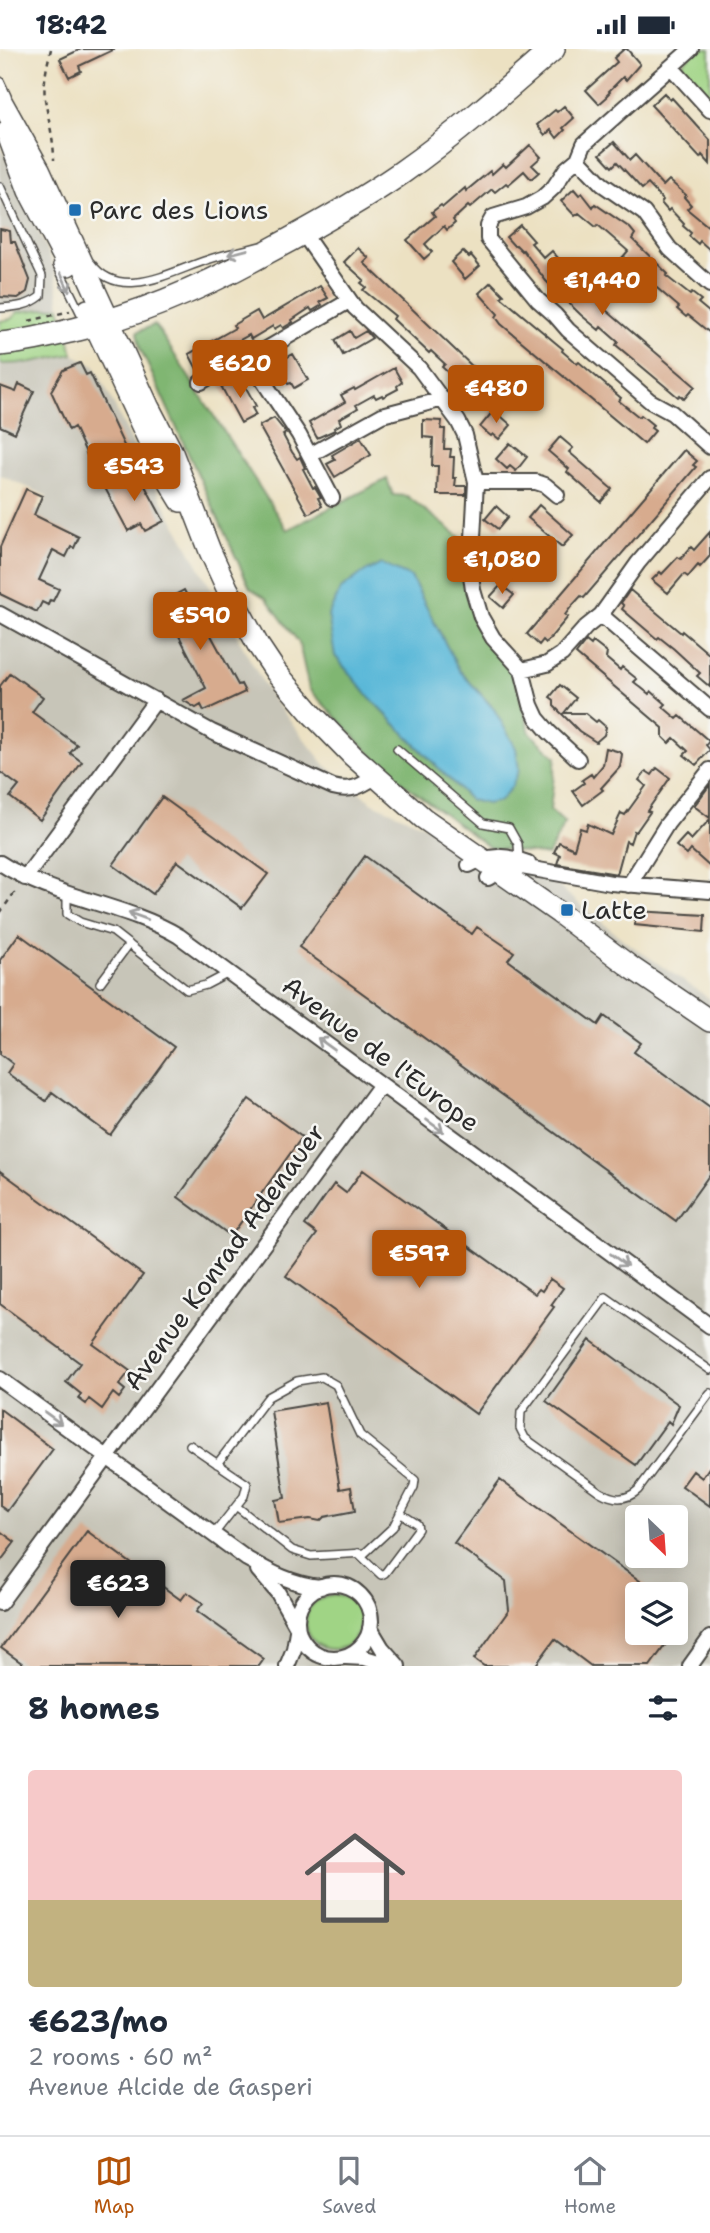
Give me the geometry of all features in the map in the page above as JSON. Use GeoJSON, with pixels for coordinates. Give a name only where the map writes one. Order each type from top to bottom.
{"type":"FeatureCollection","features":[{"type":"Feature","properties":{"kind":"main road"},"geometry":{"type":"LineString","coordinates":[[0,344],[31,341],[94,317],[217,280],[365,197],[433,150],[554,49]]}},
{"type":"Feature","properties":{"kind":"main road"},"geometry":{"type":"LineString","coordinates":[[0,99],[39,169],[92,284],[94,317]]}},
{"type":"Feature","properties":{"kind":"main road"},"geometry":{"type":"LineString","coordinates":[[0,112],[29,191],[50,227],[94,317],[164,473],[210,551],[237,608],[282,687],[306,721],[370,780],[413,825],[484,868],[585,940],[710,1021]]}},
{"type":"Feature","properties":{"kind":"main road"},"geometry":{"type":"LineString","coordinates":[[0,337],[94,317]]}},
{"type":"Feature","properties":{"kind":"street"},"geometry":{"type":"LineString","coordinates":[[691,49],[584,144],[578,159],[566,169],[554,187],[526,207],[493,217],[488,226],[488,239],[538,300],[568,330],[650,401],[672,414],[710,447]]}},
{"type":"Feature","properties":{"kind":"street"},"geometry":{"type":"LineString","coordinates":[[671,67],[710,110]]}},
{"type":"Feature","properties":{"kind":"street"},"geometry":{"type":"LineString","coordinates":[[578,159],[602,184],[644,213],[670,249],[710,285]]}},
{"type":"Feature","properties":{"kind":"street"},"geometry":{"type":"LineString","coordinates":[[303,233],[349,301],[415,364],[458,421],[465,435],[477,482],[471,575],[481,617],[488,631],[522,670],[537,718],[578,759]]}},
{"type":"Feature","properties":{"kind":"street"},"geometry":{"type":"LineString","coordinates":[[332,498],[310,455],[260,376],[256,364],[263,351],[349,301]]}},
{"type":"Feature","properties":{"kind":"street"},"geometry":{"type":"LineString","coordinates":[[201,382],[231,364],[257,358]]}},
{"type":"Feature","properties":{"kind":"street"},"geometry":{"type":"LineString","coordinates":[[310,455],[382,415],[443,399]]}},
{"type":"Feature","properties":{"kind":"street"},"geometry":{"type":"LineString","coordinates":[[522,670],[547,664],[558,658],[586,627],[601,615],[638,563],[710,478]]}},
{"type":"Feature","properties":{"kind":"street"},"geometry":{"type":"LineString","coordinates":[[477,482],[536,482],[545,485],[557,495]]}},
{"type":"Feature","properties":{"kind":"street"},"geometry":{"type":"LineString","coordinates":[[0,614],[224,738],[333,787],[350,790],[370,780]]}},
{"type":"Feature","properties":{"kind":"street"},"geometry":{"type":"LineString","coordinates":[[601,615],[710,709]]}},
{"type":"Feature","properties":{"kind":"street"},"geometry":{"type":"LineString","coordinates":[[25,878],[156,700]]}},
{"type":"Feature","properties":{"kind":"street"},"geometry":{"type":"LineString","coordinates":[[629,885],[667,824],[710,770]]}},
{"type":"Feature","properties":{"kind":"street"},"geometry":{"type":"LineString","coordinates":[[484,868],[497,856],[519,860],[559,874]]}},
{"type":"Feature","properties":{"kind":"street","name":"Avenue de l'Europe"},"geometry":{"type":"LineString","coordinates":[[0,863],[25,878],[139,916],[179,936],[710,1327]]}},
{"type":"Feature","properties":{"kind":"street"},"geometry":{"type":"LineString","coordinates":[[484,868],[522,867],[629,885],[710,891]]}},
{"type":"Feature","properties":{"kind":"street","name":"Avenue Konrad Adenauer"},"geometry":{"type":"LineString","coordinates":[[0,1603],[380,1086]]}},
{"type":"Feature","properties":{"kind":"street"},"geometry":{"type":"LineString","coordinates":[[0,1379],[247,1559],[286,1579],[311,1586],[341,1585],[359,1594],[369,1611],[370,1627],[364,1643],[357,1650],[322,1666]]}},
{"type":"Feature","properties":{"kind":"street"},"geometry":{"type":"LineString","coordinates":[[247,1559],[278,1593],[303,1642],[312,1652],[325,1657],[365,1658],[391,1666]]}},
{"type":"Feature","properties":{"kind":"street"},"geometry":{"type":"LineString","coordinates":[[287,1666],[294,1649],[301,1603],[310,1593],[321,1587]]}},
{"type":"Feature","properties":{"kind":"street"},"geometry":{"type":"LineString","coordinates":[[370,1627],[382,1648],[398,1666]]}},
{"type":"Feature","properties":{"kind":"street"},"geometry":{"type":"LineString","coordinates":[[690,1666],[710,1638]]}},
{"type":"Feature","properties":{"kind":"lane"},"geometry":{"type":"LineString","coordinates":[[0,81],[92,264],[102,274],[118,281],[135,283],[152,280],[209,259],[303,233]]}},
{"type":"Feature","properties":{"kind":"lane"},"geometry":{"type":"LineString","coordinates":[[0,129],[17,178],[94,317]]}},
{"type":"Feature","properties":{"kind":"lane"},"geometry":{"type":"LineString","coordinates":[[0,185],[3,200],[42,276],[43,284],[41,296],[36,300],[28,304],[0,308]]}},
{"type":"Feature","properties":{"kind":"lane"},"geometry":{"type":"LineString","coordinates":[[84,248],[92,284]]}},
{"type":"Feature","properties":{"kind":"lane"},"geometry":{"type":"LineString","coordinates":[[397,749],[483,823],[509,828],[518,844],[519,860]]}},
{"type":"Feature","properties":{"kind":"lane"},"geometry":{"type":"LineString","coordinates":[[67,893],[66,914],[80,922],[113,932],[187,990],[206,985],[230,973]]}},
{"type":"Feature","properties":{"kind":"lane"},"geometry":{"type":"LineString","coordinates":[[100,983],[129,944]]}},
{"type":"Feature","properties":{"kind":"lane"},"geometry":{"type":"LineString","coordinates":[[710,1370],[606,1297],[521,1412],[520,1428],[525,1439],[600,1492],[615,1499],[627,1498],[638,1490],[710,1394]]}},
{"type":"Feature","properties":{"kind":"lane"},"geometry":{"type":"LineString","coordinates":[[218,1464],[268,1397],[298,1381],[322,1377],[336,1385],[360,1435],[415,1480],[393,1527],[365,1553],[311,1556],[292,1550],[236,1506]]}},
{"type":"Feature","properties":{"kind":"lane"},"geometry":{"type":"LineString","coordinates":[[190,1445],[247,1484],[244,1496],[213,1535]]}},
{"type":"Feature","properties":{"kind":"lane"},"geometry":{"type":"LineString","coordinates":[[358,1553],[381,1575],[384,1573],[418,1529],[416,1524],[400,1513]]}},
{"type":"Feature","properties":{"kind":"path"},"geometry":{"type":"LineString","coordinates":[[51,49],[46,68],[44,96],[54,147],[54,165]]}},
{"type":"Feature","properties":{"kind":"path"},"geometry":{"type":"LineString","coordinates":[[27,321],[94,317]]}},
{"type":"Feature","properties":{"kind":"path"},"geometry":{"type":"LineString","coordinates":[[0,913],[25,878]]}},
{"type":"Feature","properties":{"kind":"shaded area"},"geometry":{"type":"Polygon","coordinates":[[[0,144],[55,269],[60,307],[0,313],[0,144]]]}},
{"type":"Feature","properties":{"kind":"shaded area"},"geometry":{"type":"Polygon","coordinates":[[[73,354],[95,366],[145,469],[269,694],[325,765],[373,803],[554,883],[625,941],[710,999],[710,1666],[0,1666],[0,592],[33,509],[40,511],[47,496],[0,475],[0,364],[27,363],[73,354]]]}},
{"type":"Feature","properties":{"kind":"green space"},"geometry":{"type":"Polygon","coordinates":[[[698,49],[710,49],[710,103],[682,72],[683,62],[698,49]]]}},
{"type":"Feature","properties":{"kind":"green space"},"geometry":{"type":"Polygon","coordinates":[[[60,307],[73,354],[27,363],[0,364],[0,321],[11,319],[18,312],[60,307]]]}},
{"type":"Feature","properties":{"kind":"green space"},"geometry":{"type":"Polygon","coordinates":[[[154,325],[160,332],[287,530],[387,479],[393,495],[407,496],[466,542],[463,581],[477,628],[512,668],[530,733],[556,757],[550,810],[565,823],[548,855],[489,847],[388,772],[309,689],[299,643],[266,598],[250,588],[140,348],[137,332],[154,325]],[[411,577],[336,656],[371,699],[470,800],[494,709],[459,670],[411,577]]]}},
{"type":"Feature","properties":{"kind":"green space"},"geometry":{"type":"Polygon","coordinates":[[[333,1595],[352,1603],[360,1622],[352,1641],[333,1649],[314,1641],[306,1622],[314,1603],[333,1595]]]}},
{"type":"Feature","properties":{"kind":"water"},"geometry":{"type":"Polygon","coordinates":[[[381,564],[411,577],[459,670],[494,709],[516,748],[519,770],[512,786],[500,801],[487,804],[470,800],[371,699],[335,656],[328,615],[341,589],[361,574],[381,564]]]}},
{"type":"Feature","properties":{"kind":"building"},"geometry":{"type":"Polygon","coordinates":[[[81,49],[115,49],[79,66],[81,71],[69,77],[60,59],[81,49]]]}},
{"type":"Feature","properties":{"kind":"building"},"geometry":{"type":"Polygon","coordinates":[[[624,49],[640,64],[626,80],[623,77],[599,104],[586,90],[617,62],[614,58],[624,49]]]}},
{"type":"Feature","properties":{"kind":"building"},"geometry":{"type":"Polygon","coordinates":[[[664,93],[670,100],[672,98],[710,140],[710,164],[702,155],[700,158],[651,105],[664,93]]]}},
{"type":"Feature","properties":{"kind":"building"},"geometry":{"type":"Polygon","coordinates":[[[564,106],[574,118],[557,138],[551,130],[545,135],[537,125],[564,106]]]}},
{"type":"Feature","properties":{"kind":"building"},"geometry":{"type":"Polygon","coordinates":[[[614,142],[630,160],[635,155],[663,186],[669,180],[686,195],[684,197],[691,205],[687,209],[710,228],[710,250],[689,236],[691,233],[684,224],[670,209],[668,211],[661,203],[663,200],[648,184],[642,189],[617,162],[612,167],[600,154],[614,142]]]}},
{"type":"Feature","properties":{"kind":"building"},"geometry":{"type":"Polygon","coordinates":[[[530,145],[541,157],[532,165],[539,172],[531,179],[524,171],[508,185],[506,183],[495,192],[492,189],[470,208],[468,206],[453,220],[455,223],[447,230],[444,226],[425,244],[432,252],[424,259],[407,240],[435,216],[432,212],[441,205],[443,207],[465,188],[466,191],[490,171],[492,174],[503,164],[506,167],[530,145]]]}},
{"type":"Feature","properties":{"kind":"building"},"geometry":{"type":"Polygon","coordinates":[[[574,189],[579,195],[582,193],[593,207],[595,204],[630,228],[635,234],[632,239],[668,274],[666,276],[701,300],[698,303],[710,313],[710,333],[688,315],[686,317],[677,309],[679,307],[622,258],[628,251],[598,225],[596,227],[579,213],[575,216],[561,201],[574,189]]]}},
{"type":"Feature","properties":{"kind":"building"},"geometry":{"type":"Polygon","coordinates":[[[520,225],[544,258],[552,251],[559,259],[555,263],[559,270],[695,386],[684,399],[680,395],[678,397],[616,345],[618,342],[581,315],[546,281],[523,250],[514,246],[506,237],[520,225]]]}},
{"type":"Feature","properties":{"kind":"building"},"geometry":{"type":"Polygon","coordinates":[[[0,229],[10,231],[11,242],[15,242],[30,280],[27,292],[18,298],[0,297],[0,229]]]}},
{"type":"Feature","properties":{"kind":"building"},"geometry":{"type":"Polygon","coordinates":[[[358,248],[369,258],[364,263],[473,367],[469,371],[494,393],[482,407],[477,402],[474,405],[463,395],[469,388],[455,374],[453,377],[442,367],[445,364],[431,351],[429,353],[393,319],[395,316],[363,290],[366,287],[361,283],[364,280],[344,262],[358,248]]]}},
{"type":"Feature","properties":{"kind":"building"},"geometry":{"type":"Polygon","coordinates":[[[463,251],[469,257],[471,255],[480,266],[465,279],[451,262],[463,251]]]}},
{"type":"Feature","properties":{"kind":"building"},"geometry":{"type":"Polygon","coordinates":[[[491,282],[504,295],[501,297],[563,349],[562,351],[621,398],[619,401],[653,425],[651,428],[655,431],[644,444],[501,324],[496,317],[498,314],[479,293],[491,282]]]}},
{"type":"Feature","properties":{"kind":"building"},"geometry":{"type":"Polygon","coordinates":[[[320,286],[328,298],[320,302],[322,305],[312,311],[310,308],[283,328],[281,325],[274,329],[273,326],[251,339],[249,335],[231,345],[233,348],[226,352],[228,355],[206,368],[204,365],[197,369],[189,354],[235,328],[233,325],[257,311],[262,320],[320,286]]]}},
{"type":"Feature","properties":{"kind":"building"},"geometry":{"type":"Polygon","coordinates":[[[350,331],[354,338],[366,331],[372,338],[343,355],[335,340],[350,331]]]}},
{"type":"Feature","properties":{"kind":"building"},"geometry":{"type":"Polygon","coordinates":[[[293,354],[308,380],[294,388],[291,383],[288,384],[279,369],[282,368],[279,362],[293,354]]]}},
{"type":"Feature","properties":{"kind":"building"},"geometry":{"type":"Polygon","coordinates":[[[80,363],[86,375],[90,373],[127,452],[93,468],[74,427],[69,430],[51,391],[63,370],[80,363]]]}},
{"type":"Feature","properties":{"kind":"building"},"geometry":{"type":"Polygon","coordinates":[[[394,368],[402,382],[397,386],[398,389],[383,397],[382,395],[376,398],[374,395],[356,405],[358,408],[339,419],[341,424],[334,428],[335,430],[317,438],[309,423],[345,402],[341,395],[394,368]]]}},
{"type":"Feature","properties":{"kind":"building"},"geometry":{"type":"Polygon","coordinates":[[[236,378],[240,386],[244,384],[256,406],[252,408],[256,415],[241,423],[221,386],[236,378]]]}},
{"type":"Feature","properties":{"kind":"building"},"geometry":{"type":"Polygon","coordinates":[[[19,384],[34,391],[15,433],[0,426],[0,386],[16,392],[19,384]]]}},
{"type":"Feature","properties":{"kind":"building"},"geometry":{"type":"Polygon","coordinates":[[[494,410],[511,425],[499,439],[480,427],[494,410]]]}},
{"type":"Feature","properties":{"kind":"building"},"geometry":{"type":"Polygon","coordinates":[[[274,418],[286,433],[283,435],[292,452],[297,459],[300,457],[305,468],[303,469],[321,497],[318,498],[322,506],[308,514],[259,426],[274,418]]]}},
{"type":"Feature","properties":{"kind":"building"},"geometry":{"type":"Polygon","coordinates":[[[423,420],[442,421],[441,429],[445,429],[444,449],[451,449],[450,457],[454,457],[455,486],[466,486],[466,495],[437,495],[438,466],[432,466],[433,438],[423,437],[423,420]]]}},
{"type":"Feature","properties":{"kind":"building"},"geometry":{"type":"Polygon","coordinates":[[[560,437],[573,448],[569,452],[612,489],[601,502],[548,451],[560,437]]]}},
{"type":"Feature","properties":{"kind":"building"},"geometry":{"type":"Polygon","coordinates":[[[361,438],[371,455],[335,477],[327,464],[335,460],[332,455],[361,438]]]}},
{"type":"Feature","properties":{"kind":"building"},"geometry":{"type":"Polygon","coordinates":[[[510,443],[527,457],[516,471],[510,466],[507,469],[496,459],[510,443]]]}},
{"type":"Feature","properties":{"kind":"building"},"geometry":{"type":"Polygon","coordinates":[[[684,450],[697,461],[693,465],[696,467],[584,598],[581,596],[571,607],[565,615],[568,617],[546,643],[543,640],[539,645],[527,634],[684,450]]]}},
{"type":"Feature","properties":{"kind":"building"},"geometry":{"type":"Polygon","coordinates":[[[137,471],[164,521],[145,531],[141,524],[128,531],[105,488],[137,471]]]}},
{"type":"Feature","properties":{"kind":"building"},"geometry":{"type":"Polygon","coordinates":[[[26,489],[42,496],[34,515],[79,537],[66,557],[53,550],[39,580],[59,589],[53,601],[50,600],[48,605],[42,602],[37,612],[0,594],[0,547],[26,489]]]}},
{"type":"Feature","properties":{"kind":"building"},"geometry":{"type":"Polygon","coordinates":[[[539,505],[573,535],[562,547],[528,518],[539,505]]]}},
{"type":"Feature","properties":{"kind":"building"},"geometry":{"type":"Polygon","coordinates":[[[496,506],[508,517],[498,529],[485,519],[496,506]]]}},
{"type":"Feature","properties":{"kind":"building"},"geometry":{"type":"Polygon","coordinates":[[[710,532],[710,556],[688,577],[684,574],[668,593],[652,580],[660,572],[662,574],[678,557],[681,559],[691,547],[694,550],[710,532]]]}},
{"type":"Feature","properties":{"kind":"building"},"geometry":{"type":"Polygon","coordinates":[[[494,551],[507,561],[495,574],[484,563],[494,551]]]}},
{"type":"Feature","properties":{"kind":"building"},"geometry":{"type":"Polygon","coordinates":[[[501,585],[514,595],[503,608],[490,597],[501,585]]]}},
{"type":"Feature","properties":{"kind":"building"},"geometry":{"type":"Polygon","coordinates":[[[184,590],[238,685],[241,684],[245,692],[204,711],[201,705],[196,708],[183,700],[206,688],[175,628],[168,632],[154,606],[184,590]]]}},
{"type":"Feature","properties":{"kind":"building"},"geometry":{"type":"Polygon","coordinates":[[[630,590],[710,655],[710,687],[697,676],[700,673],[674,649],[659,637],[657,639],[622,609],[624,606],[621,603],[630,590]]]}},
{"type":"Feature","properties":{"kind":"building"},"geometry":{"type":"Polygon","coordinates":[[[586,641],[591,645],[593,642],[607,653],[606,658],[637,679],[634,682],[649,694],[651,691],[666,704],[663,707],[677,719],[680,716],[709,741],[706,745],[710,750],[696,765],[684,755],[688,751],[674,738],[669,743],[663,737],[663,728],[576,654],[586,641]]]}},
{"type":"Feature","properties":{"kind":"building"},"geometry":{"type":"Polygon","coordinates":[[[10,673],[43,697],[32,712],[77,745],[70,753],[82,762],[40,820],[10,797],[19,786],[0,772],[0,686],[10,673]]]}},
{"type":"Feature","properties":{"kind":"building"},"geometry":{"type":"Polygon","coordinates":[[[560,685],[576,698],[564,713],[585,713],[606,727],[604,735],[596,742],[579,731],[554,706],[554,700],[550,697],[560,685]]]}},
{"type":"Feature","properties":{"kind":"building"},"geometry":{"type":"Polygon","coordinates":[[[606,748],[622,754],[620,767],[601,788],[603,790],[583,805],[573,791],[584,783],[582,780],[591,774],[593,777],[603,765],[606,748]]]}},
{"type":"Feature","properties":{"kind":"building"},"geometry":{"type":"Polygon","coordinates":[[[657,768],[670,778],[647,811],[650,812],[636,832],[634,831],[630,843],[626,841],[617,874],[557,864],[560,855],[554,852],[559,842],[574,849],[580,828],[586,830],[588,824],[611,835],[621,813],[625,815],[646,786],[639,780],[646,771],[652,775],[657,768]]]}},
{"type":"Feature","properties":{"kind":"building"},"geometry":{"type":"Polygon","coordinates":[[[710,785],[710,818],[694,806],[710,785]]]}},
{"type":"Feature","properties":{"kind":"building"},"geometry":{"type":"Polygon","coordinates":[[[162,797],[268,874],[242,908],[177,861],[153,894],[113,865],[162,797]]]}},
{"type":"Feature","properties":{"kind":"building"},"geometry":{"type":"Polygon","coordinates":[[[710,819],[710,867],[691,850],[687,855],[676,846],[686,835],[691,840],[710,819]]]}},
{"type":"Feature","properties":{"kind":"building"},"geometry":{"type":"Polygon","coordinates":[[[365,856],[472,934],[477,927],[514,952],[508,960],[598,1025],[604,1016],[641,1043],[634,1052],[710,1107],[710,1174],[676,1221],[299,947],[365,856]]]}},
{"type":"Feature","properties":{"kind":"building"},"geometry":{"type":"Polygon","coordinates":[[[636,911],[705,915],[704,932],[635,925],[636,911]]]}},
{"type":"Feature","properties":{"kind":"building"},"geometry":{"type":"Polygon","coordinates":[[[19,934],[174,1047],[110,1135],[52,1092],[46,1101],[7,1073],[13,1064],[0,1054],[0,960],[19,934]]]}},
{"type":"Feature","properties":{"kind":"building"},"geometry":{"type":"Polygon","coordinates":[[[249,1099],[302,1137],[231,1236],[178,1197],[249,1099]]]}},
{"type":"Feature","properties":{"kind":"building"},"geometry":{"type":"Polygon","coordinates":[[[363,1170],[535,1294],[539,1289],[542,1291],[550,1279],[563,1288],[551,1305],[554,1307],[476,1414],[286,1276],[317,1234],[305,1225],[334,1184],[346,1193],[363,1170]]]}},
{"type":"Feature","properties":{"kind":"building"},"geometry":{"type":"Polygon","coordinates":[[[0,1171],[143,1275],[93,1344],[130,1371],[119,1385],[125,1390],[119,1398],[113,1393],[102,1409],[89,1399],[86,1404],[78,1398],[81,1394],[66,1382],[80,1363],[0,1304],[0,1171]]]}},
{"type":"Feature","properties":{"kind":"building"},"geometry":{"type":"Polygon","coordinates":[[[590,1340],[679,1405],[671,1424],[668,1421],[636,1465],[546,1401],[590,1340]]]}},
{"type":"Feature","properties":{"kind":"building"},"geometry":{"type":"Polygon","coordinates":[[[326,1402],[340,1489],[351,1487],[355,1511],[324,1517],[320,1521],[310,1519],[279,1523],[275,1500],[285,1498],[271,1411],[326,1402]]]}},
{"type":"Feature","properties":{"kind":"building"},"geometry":{"type":"Polygon","coordinates":[[[0,1409],[53,1449],[7,1511],[0,1506],[0,1409]]]}},
{"type":"Feature","properties":{"kind":"building"},"geometry":{"type":"Polygon","coordinates":[[[710,1466],[710,1506],[682,1486],[693,1471],[702,1478],[710,1466]]]}},
{"type":"Feature","properties":{"kind":"building"},"geometry":{"type":"Polygon","coordinates":[[[500,1480],[641,1582],[625,1582],[625,1645],[665,1645],[650,1666],[591,1666],[555,1639],[535,1666],[484,1666],[474,1659],[509,1610],[506,1581],[454,1543],[500,1480]]]}},
{"type":"Feature","properties":{"kind":"building"},"geometry":{"type":"Polygon","coordinates":[[[0,1531],[15,1542],[0,1562],[0,1531]]]}},
{"type":"Feature","properties":{"kind":"building"},"geometry":{"type":"Polygon","coordinates":[[[87,1531],[181,1600],[187,1592],[203,1603],[197,1611],[264,1659],[259,1666],[26,1666],[1,1648],[87,1531]]]}},
{"type":"Feature","properties":{"kind":"place","name":"Parc des Lions"},"geometry":{"type":"Point","coordinates":[75,210]}},
{"type":"Feature","properties":{"kind":"place","name":"Latte"},"geometry":{"type":"Point","coordinates":[567,910]}}]}
